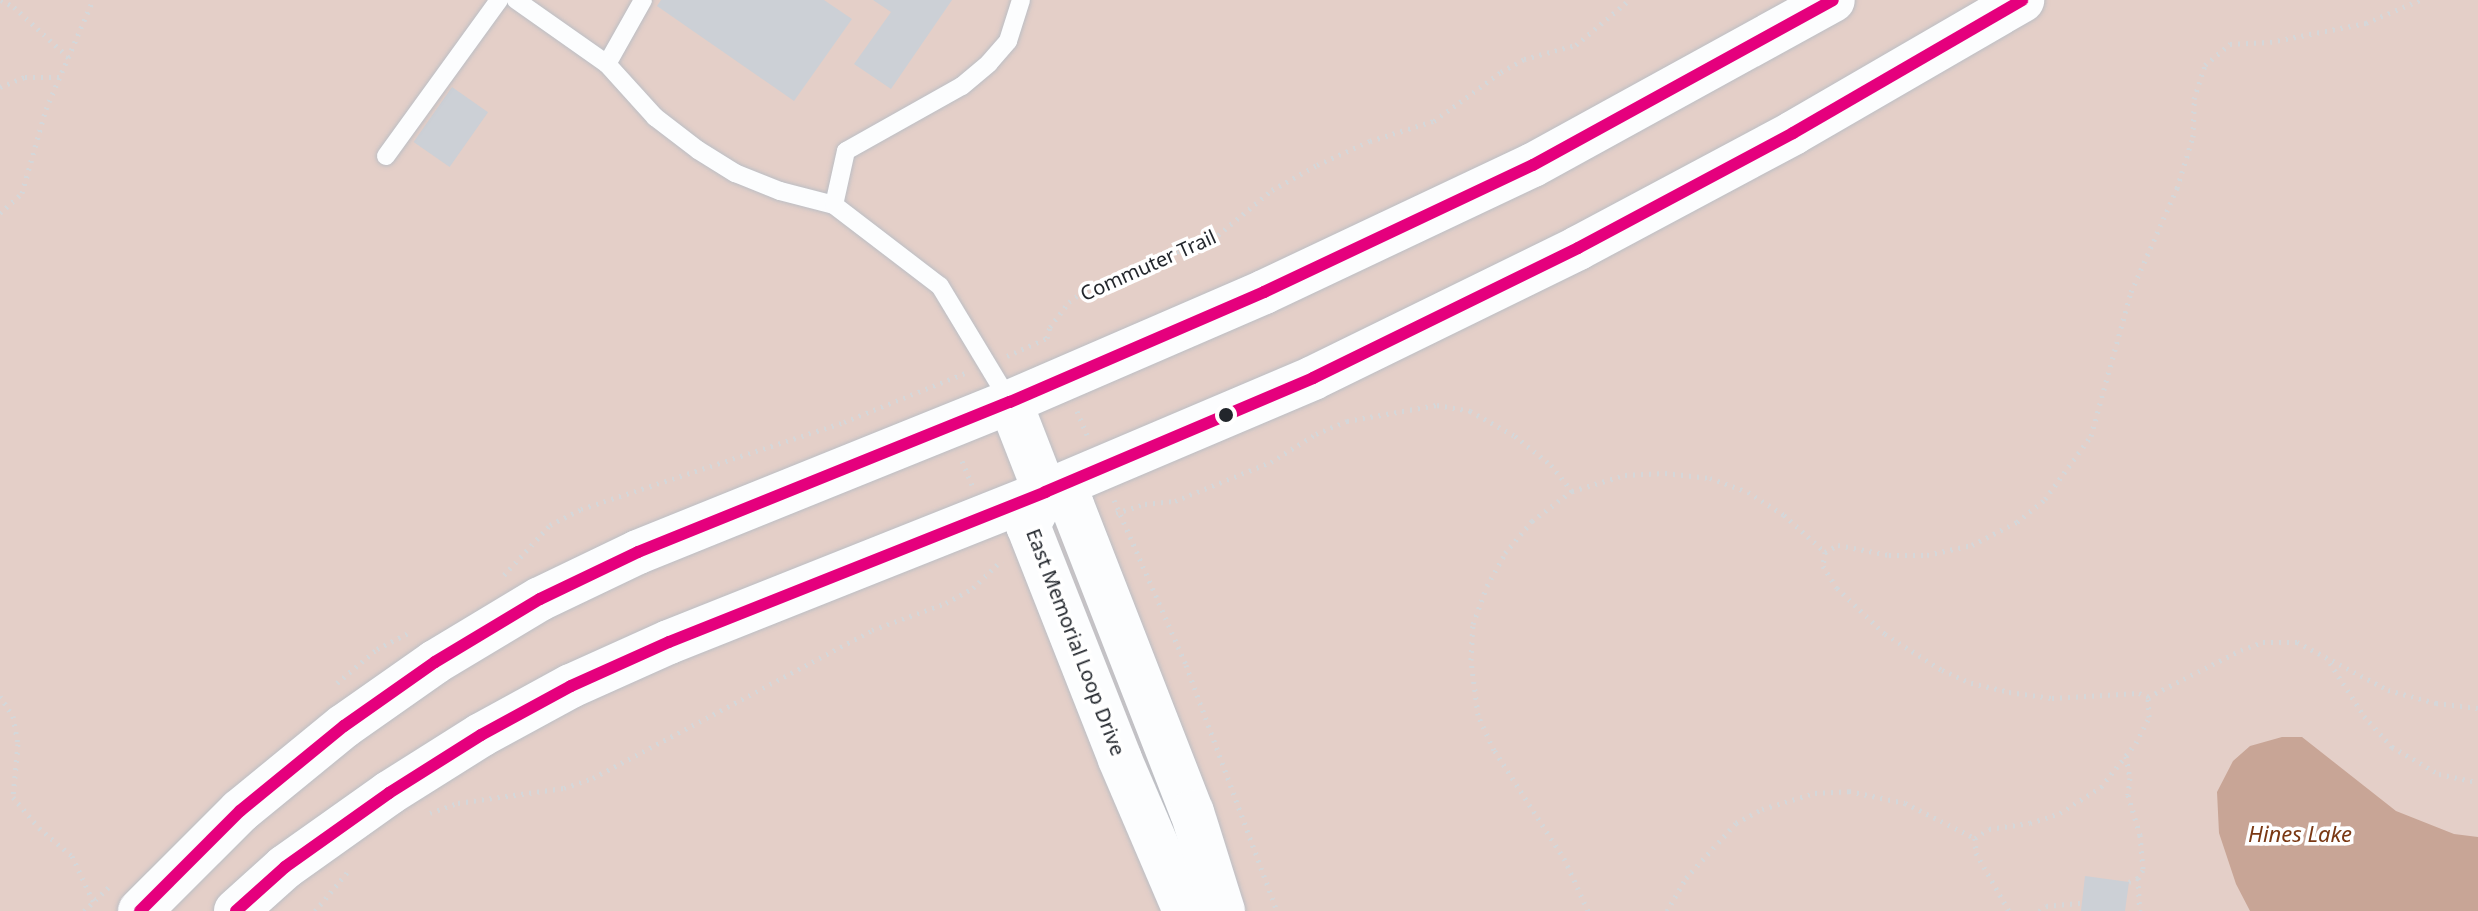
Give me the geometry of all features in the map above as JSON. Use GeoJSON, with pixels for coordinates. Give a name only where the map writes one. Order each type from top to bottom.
{"type":"FeatureCollection","features":[{"type":"Feature","properties":{"kind":"main road"},"geometry":{"type":"LineString","coordinates":[[140,911],[240,811],[344,726],[435,662],[540,599],[638,552],[1010,402],[1264,292],[1533,165],[1833,0]]}},
{"type":"Feature","properties":{"kind":"main road"},"geometry":{"type":"LineString","coordinates":[[236,911],[285,867],[389,793],[481,735],[571,686],[669,642],[1045,492],[1313,378],[1563,256],[1793,133],[2022,0]]}},
{"type":"Feature","properties":{"kind":"main road"},"geometry":{"type":"LineString","coordinates":[[1010,402],[1045,492],[1072,505],[1192,812],[1223,911]]}},
{"type":"Feature","properties":{"kind":"main road","name":"East Memorial Loop Drive"},"geometry":{"type":"LineString","coordinates":[[1045,492],[1028,526],[1120,759],[1185,911]]}},
{"type":"Feature","properties":{"kind":"lane"},"geometry":{"type":"LineString","coordinates":[[386,156],[499,0]]}},
{"type":"Feature","properties":{"kind":"lane"},"geometry":{"type":"LineString","coordinates":[[516,0],[607,64],[655,117],[735,173],[780,191],[834,205],[940,286],[1010,402]]}},
{"type":"Feature","properties":{"kind":"lane"},"geometry":{"type":"LineString","coordinates":[[607,64],[643,0]]}},
{"type":"Feature","properties":{"kind":"lane"},"geometry":{"type":"LineString","coordinates":[[834,205],[846,151],[962,86],[989,63],[1008,41],[1021,0]]}},
{"type":"Feature","properties":{"kind":"path"},"geometry":{"type":"LineString","coordinates":[[1,0],[14,7],[69,58]]}},
{"type":"Feature","properties":{"kind":"path"},"geometry":{"type":"LineString","coordinates":[[0,213],[22,193],[46,109],[93,0]]}},
{"type":"Feature","properties":{"kind":"path","name":"Commuter Trail"},"geometry":{"type":"LineString","coordinates":[[1007,356],[1047,338],[1050,327],[1069,302],[1088,288],[1218,235],[1272,190],[1305,171],[1370,141],[1434,121],[1513,65],[1576,45],[1629,0]]}},
{"type":"Feature","properties":{"kind":"path"},"geometry":{"type":"LineString","coordinates":[[1825,552],[1838,545],[1889,555],[1927,555],[1972,545],[2017,522],[2045,499],[2091,436],[2131,292],[2177,188],[2189,150],[2194,99],[2205,65],[2230,44],[2270,42],[2366,23],[2420,0]]}},
{"type":"Feature","properties":{"kind":"path"},"geometry":{"type":"LineString","coordinates":[[0,87],[25,77],[60,77]]}},
{"type":"Feature","properties":{"kind":"path"},"geometry":{"type":"LineString","coordinates":[[929,386],[954,378]]}},
{"type":"Feature","properties":{"kind":"path"},"geometry":{"type":"LineString","coordinates":[[1064,378],[1101,468]]}},
{"type":"Feature","properties":{"kind":"path"},"geometry":{"type":"LineString","coordinates":[[1110,516],[1175,501],[1271,462],[1316,434],[1347,421],[1437,405],[1470,411],[1515,436],[1551,465],[1572,491]]}},
{"type":"Feature","properties":{"kind":"path"},"geometry":{"type":"LineString","coordinates":[[1588,911],[1565,860],[1494,750],[1478,715],[1471,660],[1473,624],[1487,586],[1505,553],[1532,521],[1572,491],[1625,475],[1665,473],[1710,478],[1748,492],[1784,515],[1825,552]]}},
{"type":"Feature","properties":{"kind":"path"},"geometry":{"type":"LineString","coordinates":[[1119,512],[1186,665],[1277,911]]}},
{"type":"Feature","properties":{"kind":"path"},"geometry":{"type":"LineString","coordinates":[[1825,552],[1823,566],[1858,611],[1885,634],[1942,670],[1971,683],[2052,698],[2139,693],[2148,697]]}},
{"type":"Feature","properties":{"kind":"path"},"geometry":{"type":"LineString","coordinates":[[427,814],[458,803],[564,788],[593,778],[872,630],[946,603],[973,588],[1005,559]]}},
{"type":"Feature","properties":{"kind":"path"},"geometry":{"type":"LineString","coordinates":[[2148,697],[2216,660],[2263,642],[2297,642],[2329,662],[2388,690],[2436,703],[2478,708]]}},
{"type":"Feature","properties":{"kind":"path"},"geometry":{"type":"LineString","coordinates":[[2329,662],[2364,716],[2392,747],[2439,774],[2478,782]]}},
{"type":"Feature","properties":{"kind":"path"},"geometry":{"type":"LineString","coordinates":[[0,696],[13,716],[18,744],[13,797],[39,828],[72,856],[93,901]]}},
{"type":"Feature","properties":{"kind":"path"},"geometry":{"type":"LineString","coordinates":[[1975,838],[1989,829],[2021,825],[2060,813],[2101,787],[2126,756],[2149,717],[2148,697]]}},
{"type":"Feature","properties":{"kind":"path"},"geometry":{"type":"LineString","coordinates":[[2126,756],[2130,778],[2128,795],[2140,835],[2143,870],[2138,878],[2129,882]]}},
{"type":"Feature","properties":{"kind":"path"},"geometry":{"type":"LineString","coordinates":[[1667,911],[1686,878],[1736,823],[1762,809],[1815,793],[1849,791],[1880,796],[1919,809],[1975,838]]}},
{"type":"Feature","properties":{"kind":"path"},"geometry":{"type":"LineString","coordinates":[[1975,838],[1976,853],[2009,911]]}},
{"type":"Feature","properties":{"kind":"path"},"geometry":{"type":"LineString","coordinates":[[315,911],[353,865]]}},
{"type":"Feature","properties":{"kind":"path"},"geometry":{"type":"LineString","coordinates":[[2138,878],[2140,911]]}},
{"type":"Feature","properties":{"kind":"path"},"geometry":{"type":"LineString","coordinates":[[2039,911],[2046,906],[2082,903]]}},
{"type":"Feature","properties":{"kind":"shaded area"},"geometry":{"type":"Polygon","coordinates":[[[0,0],[2478,0],[2478,911],[0,911],[0,0]]]}},
{"type":"Feature","properties":{"kind":"water","name":"Hines Lake"},"geometry":{"type":"Polygon","coordinates":[[[2282,737],[2302,737],[2396,811],[2454,834],[2478,837],[2478,911],[2250,911],[2236,884],[2219,833],[2217,792],[2233,761],[2250,746],[2282,737]]]}},
{"type":"Feature","properties":{"kind":"building"},"geometry":{"type":"Polygon","coordinates":[[[661,0],[824,0],[852,19],[794,101],[657,6],[661,0]]]}},
{"type":"Feature","properties":{"kind":"building"},"geometry":{"type":"Polygon","coordinates":[[[873,0],[952,0],[891,89],[854,64],[891,12],[873,0]]]}},
{"type":"Feature","properties":{"kind":"building"},"geometry":{"type":"Polygon","coordinates":[[[452,87],[488,112],[450,167],[414,142],[452,87]]]}},
{"type":"Feature","properties":{"kind":"building"},"geometry":{"type":"Polygon","coordinates":[[[2085,876],[2129,882],[2125,911],[2081,911],[2085,876]]]}},
{"type":"Feature","properties":{"kind":"transit line"},"geometry":{"type":"LineString","coordinates":[[140,911],[240,811],[344,726],[435,662],[540,599],[638,552],[1010,402],[1264,292],[1533,165],[1833,0]]}},
{"type":"Feature","properties":{"kind":"transit line"},"geometry":{"type":"LineString","coordinates":[[236,911],[285,867],[389,793],[481,735],[571,686],[669,642],[1045,492],[1313,378],[1578,248],[1793,133],[2022,0]]}}]}
